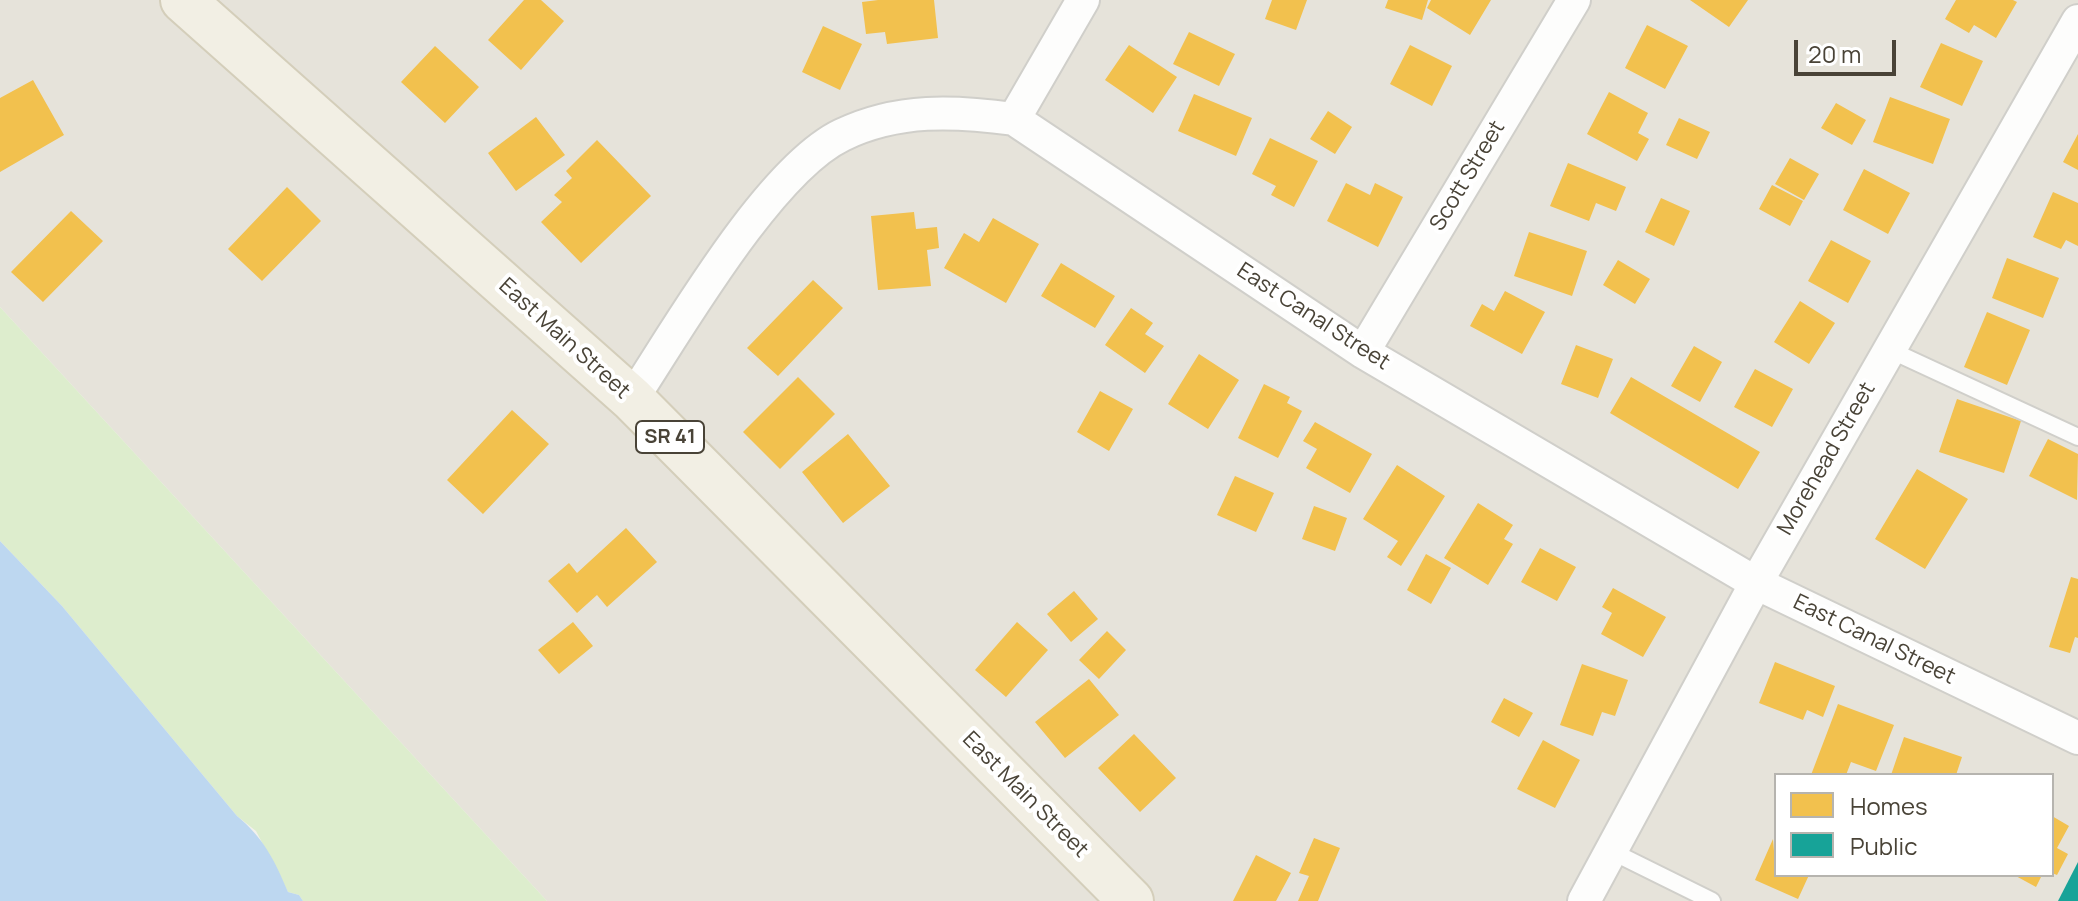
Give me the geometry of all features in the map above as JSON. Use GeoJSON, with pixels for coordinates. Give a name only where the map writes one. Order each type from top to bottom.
{"type":"FeatureCollection","features":[{"type":"Feature","properties":{"kind":"main road","name":"East Main Street"},"geometry":{"type":"LineString","coordinates":[[183,0],[632,399],[1131,901]]}},
{"type":"Feature","properties":{"kind":"street"},"geometry":{"type":"LineString","coordinates":[[1014,119],[1083,0]]}},
{"type":"Feature","properties":{"kind":"street","name":"Scott Street"},"geometry":{"type":"LineString","coordinates":[[1363,352],[1574,0]]}},
{"type":"Feature","properties":{"kind":"street","name":"Morehead Street"},"geometry":{"type":"LineString","coordinates":[[1584,901],[1756,583],[2078,21]]}},
{"type":"Feature","properties":{"kind":"street","name":"East Canal Street"},"geometry":{"type":"LineString","coordinates":[[632,399],[735,245],[795,169],[841,136],[898,117],[951,111],[1014,119],[1363,352],[1756,583],[2078,738]]}},
{"type":"Feature","properties":{"kind":"lane"},"geometry":{"type":"LineString","coordinates":[[1890,350],[2078,437]]}},
{"type":"Feature","properties":{"kind":"lane"},"geometry":{"type":"LineString","coordinates":[[1611,851],[1712,901]]}},
{"type":"Feature","properties":{"kind":"shaded area"},"geometry":{"type":"Polygon","coordinates":[[[0,0],[2078,0],[2078,901],[547,901],[0,307],[0,0]]]}},
{"type":"Feature","properties":{"kind":"green space"},"geometry":{"type":"Polygon","coordinates":[[[0,307],[547,901],[303,901],[299,895],[288,892],[256,831],[237,816],[62,606],[0,541],[0,307]]]}},
{"type":"Feature","properties":{"kind":"water"},"geometry":{"type":"Polygon","coordinates":[[[0,541],[62,606],[237,816],[254,832],[273,860],[288,892],[299,895],[303,901],[0,901],[0,541]]]}},
{"type":"Feature","properties":{"kind":"building: Homes"},"geometry":{"type":"Polygon","coordinates":[[[524,0],[541,0],[564,21],[521,70],[488,40],[524,0]]]}},
{"type":"Feature","properties":{"kind":"building: Homes"},"geometry":{"type":"Polygon","coordinates":[[[934,0],[938,38],[887,44],[885,32],[866,34],[862,2],[934,0]]]}},
{"type":"Feature","properties":{"kind":"building: Homes"},"geometry":{"type":"Polygon","coordinates":[[[1272,0],[1307,0],[1296,30],[1265,19],[1272,0]]]}},
{"type":"Feature","properties":{"kind":"building: Homes"},"geometry":{"type":"Polygon","coordinates":[[[1388,0],[1428,0],[1422,20],[1385,8],[1388,0]]]}},
{"type":"Feature","properties":{"kind":"building: Homes"},"geometry":{"type":"Polygon","coordinates":[[[1431,0],[1491,0],[1470,35],[1427,8],[1431,0]]]}},
{"type":"Feature","properties":{"kind":"building: Homes"},"geometry":{"type":"Polygon","coordinates":[[[1690,0],[1748,0],[1729,27],[1690,0]]]}},
{"type":"Feature","properties":{"kind":"building: Homes"},"geometry":{"type":"Polygon","coordinates":[[[1956,0],[2017,2],[1996,38],[1974,25],[1969,33],[1945,19],[1956,0]]]}},
{"type":"Feature","properties":{"kind":"building: Homes"},"geometry":{"type":"Polygon","coordinates":[[[1647,25],[1688,46],[1665,89],[1625,68],[1647,25]]]}},
{"type":"Feature","properties":{"kind":"building: Homes"},"geometry":{"type":"Polygon","coordinates":[[[823,26],[862,44],[840,90],[802,72],[823,26]]]}},
{"type":"Feature","properties":{"kind":"building: Homes"},"geometry":{"type":"Polygon","coordinates":[[[1189,32],[1235,54],[1219,86],[1173,64],[1189,32]]]}},
{"type":"Feature","properties":{"kind":"building: Homes"},"geometry":{"type":"Polygon","coordinates":[[[1941,43],[1983,61],[1962,106],[1920,87],[1941,43]]]}},
{"type":"Feature","properties":{"kind":"building: Homes"},"geometry":{"type":"Polygon","coordinates":[[[1129,45],[1177,77],[1153,113],[1105,80],[1129,45]]]}},
{"type":"Feature","properties":{"kind":"building: Homes"},"geometry":{"type":"Polygon","coordinates":[[[1410,45],[1452,66],[1432,106],[1390,84],[1410,45]]]}},
{"type":"Feature","properties":{"kind":"building: Homes"},"geometry":{"type":"Polygon","coordinates":[[[435,46],[479,87],[445,123],[401,82],[435,46]]]}},
{"type":"Feature","properties":{"kind":"building: Homes"},"geometry":{"type":"Polygon","coordinates":[[[33,80],[64,135],[0,172],[0,98],[33,80]]]}},
{"type":"Feature","properties":{"kind":"building: Homes"},"geometry":{"type":"Polygon","coordinates":[[[1609,92],[1648,113],[1638,133],[1649,139],[1637,161],[1587,134],[1609,92]]]}},
{"type":"Feature","properties":{"kind":"building: Homes"},"geometry":{"type":"Polygon","coordinates":[[[1194,94],[1252,118],[1236,156],[1178,131],[1194,94]]]}},
{"type":"Feature","properties":{"kind":"building: Homes"},"geometry":{"type":"Polygon","coordinates":[[[1890,97],[1950,119],[1933,164],[1873,142],[1890,97]]]}},
{"type":"Feature","properties":{"kind":"building: Homes"},"geometry":{"type":"Polygon","coordinates":[[[1836,103],[1866,120],[1852,145],[1821,128],[1836,103]]]}},
{"type":"Feature","properties":{"kind":"building: Homes"},"geometry":{"type":"Polygon","coordinates":[[[1328,111],[1352,127],[1335,154],[1310,139],[1328,111]]]}},
{"type":"Feature","properties":{"kind":"building: Homes"},"geometry":{"type":"Polygon","coordinates":[[[536,117],[565,155],[516,191],[488,153],[536,117]]]}},
{"type":"Feature","properties":{"kind":"building: Homes"},"geometry":{"type":"Polygon","coordinates":[[[1679,118],[1710,132],[1697,159],[1666,145],[1679,118]]]}},
{"type":"Feature","properties":{"kind":"building: Homes"},"geometry":{"type":"Polygon","coordinates":[[[2078,134],[2078,170],[2063,162],[2078,134]]]}},
{"type":"Feature","properties":{"kind":"building: Homes"},"geometry":{"type":"Polygon","coordinates":[[[1270,138],[1318,161],[1294,207],[1271,195],[1276,186],[1252,174],[1270,138]]]}},
{"type":"Feature","properties":{"kind":"building: Homes"},"geometry":{"type":"Polygon","coordinates":[[[597,140],[651,196],[581,263],[541,222],[562,202],[554,195],[572,178],[566,171],[597,140]]]}},
{"type":"Feature","properties":{"kind":"building: Homes"},"geometry":{"type":"Polygon","coordinates":[[[1790,158],[1819,174],[1804,200],[1775,184],[1790,158]]]}},
{"type":"Feature","properties":{"kind":"building: Homes"},"geometry":{"type":"Polygon","coordinates":[[[1568,163],[1626,187],[1616,211],[1596,203],[1589,221],[1550,206],[1568,163]]]}},
{"type":"Feature","properties":{"kind":"building: Homes"},"geometry":{"type":"Polygon","coordinates":[[[1864,169],[1910,193],[1888,234],[1843,210],[1864,169]]]}},
{"type":"Feature","properties":{"kind":"building: Homes"},"geometry":{"type":"Polygon","coordinates":[[[1346,183],[1370,195],[1375,183],[1403,197],[1378,247],[1327,221],[1346,183]]]}},
{"type":"Feature","properties":{"kind":"building: Homes"},"geometry":{"type":"Polygon","coordinates":[[[1772,185],[1803,201],[1790,226],[1759,209],[1772,185]]]}},
{"type":"Feature","properties":{"kind":"building: Homes"},"geometry":{"type":"Polygon","coordinates":[[[287,187],[321,221],[262,281],[228,249],[287,187]]]}},
{"type":"Feature","properties":{"kind":"building: Homes"},"geometry":{"type":"Polygon","coordinates":[[[2053,192],[2078,203],[2078,246],[2066,240],[2061,249],[2033,237],[2053,192]]]}},
{"type":"Feature","properties":{"kind":"building: Homes"},"geometry":{"type":"Polygon","coordinates":[[[1661,198],[1690,211],[1674,246],[1645,232],[1661,198]]]}},
{"type":"Feature","properties":{"kind":"building: Homes"},"geometry":{"type":"Polygon","coordinates":[[[71,211],[103,241],[43,302],[11,272],[71,211]]]}},
{"type":"Feature","properties":{"kind":"building: Homes"},"geometry":{"type":"Polygon","coordinates":[[[914,212],[916,229],[937,227],[939,248],[927,250],[931,286],[878,290],[871,216],[914,212]]]}},
{"type":"Feature","properties":{"kind":"building: Homes"},"geometry":{"type":"Polygon","coordinates":[[[993,218],[1039,244],[1006,303],[944,268],[964,233],[979,242],[993,218]]]}},
{"type":"Feature","properties":{"kind":"building: Homes"},"geometry":{"type":"Polygon","coordinates":[[[1529,232],[1587,251],[1572,296],[1514,276],[1529,232]]]}},
{"type":"Feature","properties":{"kind":"building: Homes"},"geometry":{"type":"Polygon","coordinates":[[[1831,240],[1871,261],[1848,303],[1808,281],[1831,240]]]}},
{"type":"Feature","properties":{"kind":"building: Homes"},"geometry":{"type":"Polygon","coordinates":[[[2007,258],[2059,278],[2043,318],[1992,298],[2007,258]]]}},
{"type":"Feature","properties":{"kind":"building: Homes"},"geometry":{"type":"Polygon","coordinates":[[[1618,260],[1650,279],[1635,304],[1603,285],[1618,260]]]}},
{"type":"Feature","properties":{"kind":"building: Homes"},"geometry":{"type":"Polygon","coordinates":[[[1061,263],[1115,296],[1095,328],[1041,296],[1061,263]]]}},
{"type":"Feature","properties":{"kind":"building: Homes"},"geometry":{"type":"Polygon","coordinates":[[[813,280],[843,308],[778,376],[747,348],[813,280]]]}},
{"type":"Feature","properties":{"kind":"building: Homes"},"geometry":{"type":"Polygon","coordinates":[[[1505,291],[1545,312],[1522,354],[1470,326],[1482,304],[1494,311],[1505,291]]]}},
{"type":"Feature","properties":{"kind":"building: Homes"},"geometry":{"type":"Polygon","coordinates":[[[1800,301],[1835,323],[1809,364],[1774,342],[1800,301]]]}},
{"type":"Feature","properties":{"kind":"building: Homes"},"geometry":{"type":"Polygon","coordinates":[[[1131,308],[1153,323],[1145,334],[1164,346],[1145,373],[1105,345],[1131,308]]]}},
{"type":"Feature","properties":{"kind":"building: Homes"},"geometry":{"type":"Polygon","coordinates":[[[1987,312],[2030,330],[2007,385],[1964,367],[1987,312]]]}},
{"type":"Feature","properties":{"kind":"building: Homes"},"geometry":{"type":"Polygon","coordinates":[[[1576,345],[1613,359],[1598,398],[1561,384],[1576,345]]]}},
{"type":"Feature","properties":{"kind":"building: Homes"},"geometry":{"type":"Polygon","coordinates":[[[1694,346],[1722,362],[1700,402],[1671,386],[1694,346]]]}},
{"type":"Feature","properties":{"kind":"building: Homes"},"geometry":{"type":"Polygon","coordinates":[[[1199,354],[1239,380],[1208,429],[1168,404],[1199,354]]]}},
{"type":"Feature","properties":{"kind":"building: Homes"},"geometry":{"type":"Polygon","coordinates":[[[1755,369],[1793,389],[1772,427],[1734,407],[1755,369]]]}},
{"type":"Feature","properties":{"kind":"building: Homes"},"geometry":{"type":"Polygon","coordinates":[[[798,377],[835,414],[780,469],[743,432],[798,377]]]}},
{"type":"Feature","properties":{"kind":"building: Homes"},"geometry":{"type":"Polygon","coordinates":[[[1631,377],[1760,452],[1738,489],[1610,413],[1631,377]]]}},
{"type":"Feature","properties":{"kind":"building: Homes"},"geometry":{"type":"Polygon","coordinates":[[[1264,384],[1290,397],[1287,403],[1302,411],[1278,458],[1238,438],[1264,384]]]}},
{"type":"Feature","properties":{"kind":"building: Homes"},"geometry":{"type":"Polygon","coordinates":[[[1100,391],[1133,409],[1109,451],[1077,432],[1100,391]]]}},
{"type":"Feature","properties":{"kind":"building: Homes"},"geometry":{"type":"Polygon","coordinates":[[[1957,399],[2021,421],[2004,473],[1939,452],[1957,399]]]}},
{"type":"Feature","properties":{"kind":"building: Homes"},"geometry":{"type":"Polygon","coordinates":[[[512,410],[549,444],[483,514],[447,480],[512,410]]]}},
{"type":"Feature","properties":{"kind":"building: Homes"},"geometry":{"type":"Polygon","coordinates":[[[1315,422],[1372,454],[1350,493],[1306,468],[1317,449],[1303,441],[1315,422]]]}},
{"type":"Feature","properties":{"kind":"building: Homes"},"geometry":{"type":"Polygon","coordinates":[[[848,434],[890,486],[843,523],[802,472],[848,434]]]}},
{"type":"Feature","properties":{"kind":"building: Homes"},"geometry":{"type":"Polygon","coordinates":[[[2048,439],[2078,454],[2077,500],[2029,476],[2048,439]]]}},
{"type":"Feature","properties":{"kind":"building: Homes"},"geometry":{"type":"Polygon","coordinates":[[[1397,465],[1445,496],[1401,566],[1387,557],[1398,541],[1363,519],[1397,465]]]}},
{"type":"Feature","properties":{"kind":"building: Homes"},"geometry":{"type":"Polygon","coordinates":[[[1917,469],[1968,499],[1925,569],[1875,539],[1917,469]]]}},
{"type":"Feature","properties":{"kind":"building: Homes"},"geometry":{"type":"Polygon","coordinates":[[[1235,476],[1274,493],[1256,532],[1217,515],[1235,476]]]}},
{"type":"Feature","properties":{"kind":"building: Homes"},"geometry":{"type":"Polygon","coordinates":[[[1478,503],[1513,525],[1504,539],[1513,544],[1488,585],[1444,558],[1478,503]]]}},
{"type":"Feature","properties":{"kind":"building: Homes"},"geometry":{"type":"Polygon","coordinates":[[[1314,506],[1347,518],[1335,551],[1302,539],[1314,506]]]}},
{"type":"Feature","properties":{"kind":"building: Homes"},"geometry":{"type":"Polygon","coordinates":[[[626,528],[657,562],[607,607],[597,595],[577,613],[548,581],[569,563],[577,573],[626,528]]]}},
{"type":"Feature","properties":{"kind":"building: Homes"},"geometry":{"type":"Polygon","coordinates":[[[1540,548],[1576,567],[1557,601],[1521,582],[1540,548]]]}},
{"type":"Feature","properties":{"kind":"building: Homes"},"geometry":{"type":"Polygon","coordinates":[[[1426,554],[1451,568],[1431,604],[1407,590],[1426,554]]]}},
{"type":"Feature","properties":{"kind":"building: Homes"},"geometry":{"type":"Polygon","coordinates":[[[2071,577],[2078,579],[2078,638],[2075,637],[2070,653],[2049,647],[2071,577]]]}},
{"type":"Feature","properties":{"kind":"building: Homes"},"geometry":{"type":"Polygon","coordinates":[[[1613,588],[1666,617],[1643,657],[1601,634],[1612,613],[1602,607],[1613,588]]]}},
{"type":"Feature","properties":{"kind":"building: Homes"},"geometry":{"type":"Polygon","coordinates":[[[1074,591],[1098,619],[1071,642],[1047,614],[1074,591]]]}},
{"type":"Feature","properties":{"kind":"building: Homes"},"geometry":{"type":"Polygon","coordinates":[[[573,622],[593,646],[559,674],[538,650],[573,622]]]}},
{"type":"Feature","properties":{"kind":"building: Homes"},"geometry":{"type":"Polygon","coordinates":[[[1017,622],[1048,650],[1006,697],[975,670],[1017,622]]]}},
{"type":"Feature","properties":{"kind":"building: Homes"},"geometry":{"type":"Polygon","coordinates":[[[1107,631],[1126,650],[1099,679],[1079,660],[1107,631]]]}},
{"type":"Feature","properties":{"kind":"building: Homes"},"geometry":{"type":"Polygon","coordinates":[[[1775,662],[1835,686],[1823,717],[1807,710],[1803,720],[1759,703],[1775,662]]]}},
{"type":"Feature","properties":{"kind":"building: Homes"},"geometry":{"type":"Polygon","coordinates":[[[1582,664],[1628,680],[1615,716],[1602,712],[1593,736],[1560,725],[1582,664]]]}},
{"type":"Feature","properties":{"kind":"building: Homes"},"geometry":{"type":"Polygon","coordinates":[[[1089,679],[1119,715],[1065,758],[1035,722],[1089,679]]]}},
{"type":"Feature","properties":{"kind":"building: Homes"},"geometry":{"type":"Polygon","coordinates":[[[1504,698],[1533,713],[1519,737],[1491,722],[1504,698]]]}},
{"type":"Feature","properties":{"kind":"building: Homes"},"geometry":{"type":"Polygon","coordinates":[[[1838,704],[1894,725],[1876,771],[1851,762],[1847,773],[1812,773],[1838,704]]]}},
{"type":"Feature","properties":{"kind":"building: Homes"},"geometry":{"type":"Polygon","coordinates":[[[1134,734],[1176,778],[1140,812],[1098,768],[1134,734]]]}},
{"type":"Feature","properties":{"kind":"building: Homes"},"geometry":{"type":"Polygon","coordinates":[[[1904,737],[1962,757],[1957,773],[1892,773],[1904,737]]]}},
{"type":"Feature","properties":{"kind":"building: Homes"},"geometry":{"type":"Polygon","coordinates":[[[1543,740],[1580,760],[1555,808],[1517,789],[1543,740]]]}},
{"type":"Feature","properties":{"kind":"building: Homes"},"geometry":{"type":"Polygon","coordinates":[[[2054,817],[2069,826],[2057,848],[2068,854],[2057,875],[2054,874],[2054,817]]]}},
{"type":"Feature","properties":{"kind":"building: Homes"},"geometry":{"type":"Polygon","coordinates":[[[1314,838],[1340,848],[1318,901],[1298,901],[1309,876],[1299,873],[1314,838]]]}},
{"type":"Feature","properties":{"kind":"building: Homes"},"geometry":{"type":"Polygon","coordinates":[[[1773,839],[1774,877],[1808,877],[1798,899],[1755,880],[1773,839]]]}},
{"type":"Feature","properties":{"kind":"building: Homes"},"geometry":{"type":"Polygon","coordinates":[[[1256,855],[1291,873],[1276,901],[1233,901],[1256,855]]]}},
{"type":"Feature","properties":{"kind":"building: Homes"},"geometry":{"type":"Polygon","coordinates":[[[2018,877],[2041,877],[2036,887],[2018,877]]]}},
{"type":"Feature","properties":{"kind":"building: Public"},"geometry":{"type":"Polygon","coordinates":[[[2078,862],[2078,901],[2058,901],[2078,862]]]}}]}
